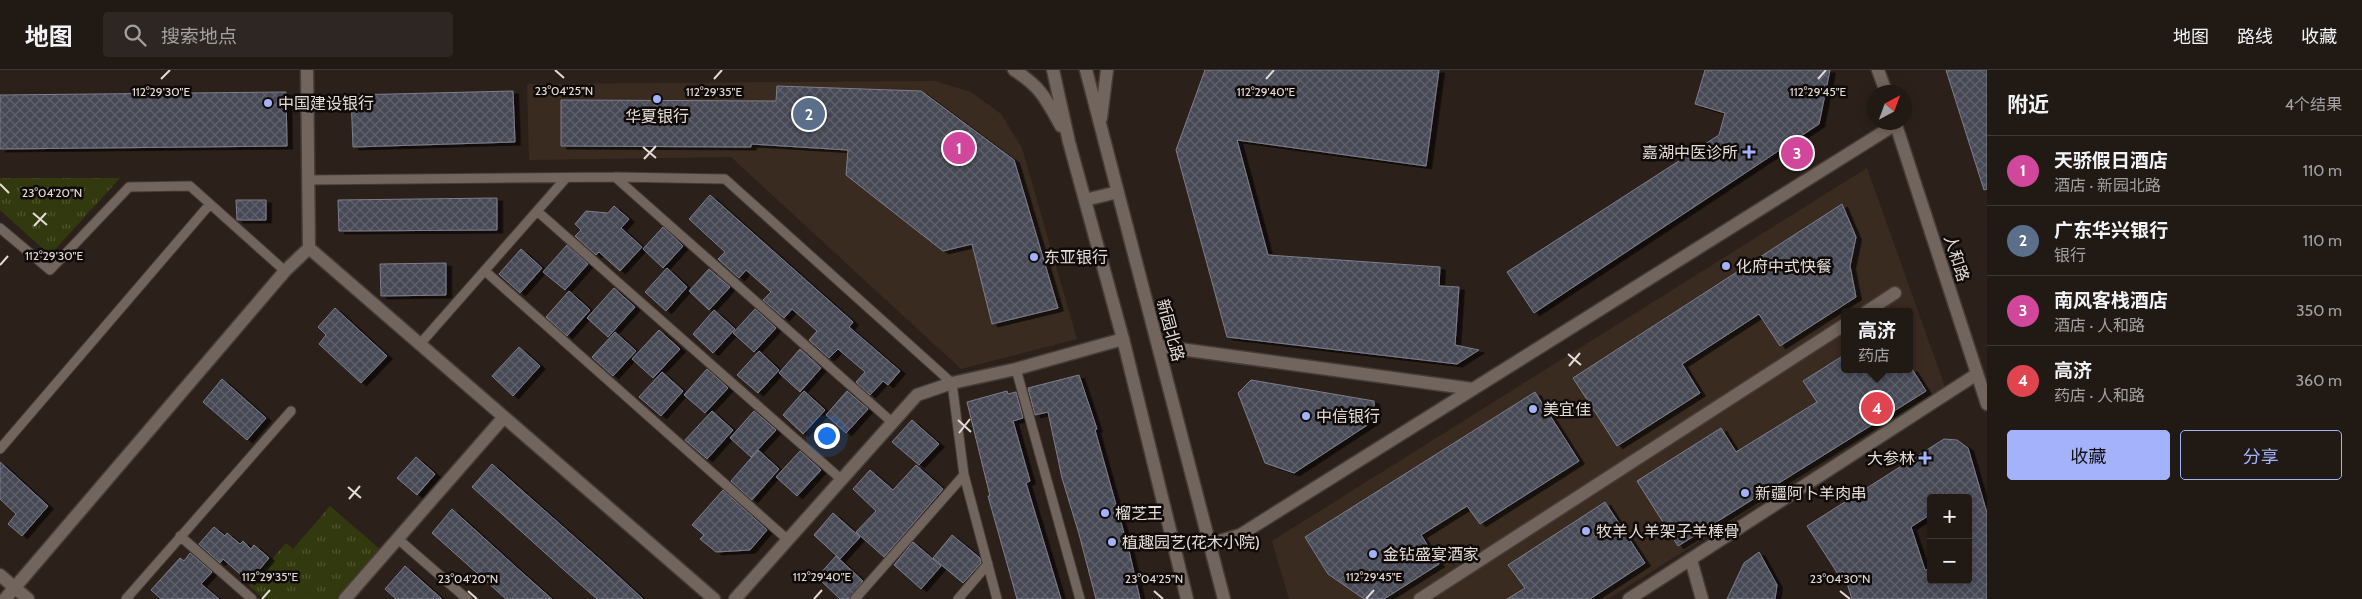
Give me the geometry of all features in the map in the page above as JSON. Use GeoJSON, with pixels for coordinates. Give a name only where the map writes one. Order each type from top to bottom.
{"type":"FeatureCollection","features":[{"type":"Feature","properties":{"kind":"street"},"geometry":{"type":"LineString","coordinates":[[5,599],[285,271],[309,248],[307,70]]}},
{"type":"Feature","properties":{"kind":"street"},"geometry":{"type":"LineString","coordinates":[[1014,70],[1032,81],[1045,97],[1069,142]]}},
{"type":"Feature","properties":{"kind":"street"},"geometry":{"type":"LineString","coordinates":[[1053,70],[1069,142],[1123,339],[1187,599]]}},
{"type":"Feature","properties":{"kind":"street","name":"新园北路"},"geometry":{"type":"LineString","coordinates":[[1086,70],[1224,599]]}},
{"type":"Feature","properties":{"kind":"street"},"geometry":{"type":"LineString","coordinates":[[1100,126],[1107,70]]}},
{"type":"Feature","properties":{"kind":"street"},"geometry":{"type":"LineString","coordinates":[[1878,70],[1883,85]]}},
{"type":"Feature","properties":{"kind":"street"},"geometry":{"type":"LineString","coordinates":[[1210,544],[1240,535],[1885,130]]}},
{"type":"Feature","properties":{"kind":"street","name":"人和路"},"geometry":{"type":"LineString","coordinates":[[1898,130],[1987,404]]}},
{"type":"Feature","properties":{"kind":"street"},"geometry":{"type":"LineString","coordinates":[[1085,200],[1118,192]]}},
{"type":"Feature","properties":{"kind":"street"},"geometry":{"type":"LineString","coordinates":[[309,248],[714,599]]}},
{"type":"Feature","properties":{"kind":"street"},"geometry":{"type":"LineString","coordinates":[[1872,308],[1895,293]]}},
{"type":"Feature","properties":{"kind":"street"},"geometry":{"type":"LineString","coordinates":[[1420,599],[1841,328]]}},
{"type":"Feature","properties":{"kind":"street"},"geometry":{"type":"LineString","coordinates":[[735,599],[918,395],[952,383],[1016,369],[1123,339]]}},
{"type":"Feature","properties":{"kind":"street"},"geometry":{"type":"LineString","coordinates":[[1158,346],[1473,389]]}},
{"type":"Feature","properties":{"kind":"street"},"geometry":{"type":"LineString","coordinates":[[1629,599],[1977,374]]}},
{"type":"Feature","properties":{"kind":"street"},"geometry":{"type":"LineString","coordinates":[[345,599],[504,417]]}},
{"type":"Feature","properties":{"kind":"street"},"geometry":{"type":"LineString","coordinates":[[1691,560],[1702,599]]}},
{"type":"Feature","properties":{"kind":"street"},"geometry":{"type":"LineString","coordinates":[[0,575],[28,599]]}},
{"type":"Feature","properties":{"kind":"lane"},"geometry":{"type":"LineString","coordinates":[[308,180],[615,177],[726,179],[952,383],[964,475],[997,599]]}},
{"type":"Feature","properties":{"kind":"lane"},"geometry":{"type":"LineString","coordinates":[[615,177],[893,423]]}},
{"type":"Feature","properties":{"kind":"lane"},"geometry":{"type":"LineString","coordinates":[[420,344],[566,178]]}},
{"type":"Feature","properties":{"kind":"lane"},"geometry":{"type":"LineString","coordinates":[[0,228],[50,270],[129,186],[190,186],[285,271]]}},
{"type":"Feature","properties":{"kind":"lane"},"geometry":{"type":"LineString","coordinates":[[0,449],[210,204]]}},
{"type":"Feature","properties":{"kind":"lane"},"geometry":{"type":"LineString","coordinates":[[537,211],[842,480]]}},
{"type":"Feature","properties":{"kind":"lane"},"geometry":{"type":"LineString","coordinates":[[485,271],[788,540]]}},
{"type":"Feature","properties":{"kind":"lane"},"geometry":{"type":"LineString","coordinates":[[1016,369],[1080,599]]}},
{"type":"Feature","properties":{"kind":"lane"},"geometry":{"type":"LineString","coordinates":[[126,599],[291,411]]}},
{"type":"Feature","properties":{"kind":"lane"},"geometry":{"type":"LineString","coordinates":[[854,599],[964,475]]}},
{"type":"Feature","properties":{"kind":"lane"},"geometry":{"type":"LineString","coordinates":[[180,536],[252,599]]}},
{"type":"Feature","properties":{"kind":"lane"},"geometry":{"type":"LineString","coordinates":[[398,539],[466,599]]}},
{"type":"Feature","properties":{"kind":"lane"},"geometry":{"type":"LineString","coordinates":[[958,599],[988,564]]}},
{"type":"Feature","properties":{"kind":"shaded area"},"geometry":{"type":"Polygon","coordinates":[[[935,81],[971,92],[1001,114],[1022,148],[1077,339],[961,369],[731,157],[529,160],[527,84],[935,81]]]}},
{"type":"Feature","properties":{"kind":"shaded area"},"geometry":{"type":"Polygon","coordinates":[[[1867,168],[1945,387],[1608,599],[1289,599],[1272,541],[1867,168]]]}},
{"type":"Feature","properties":{"kind":"green space"},"geometry":{"type":"Polygon","coordinates":[[[0,178],[120,178],[50,255],[0,210],[0,178]]]}},
{"type":"Feature","properties":{"kind":"green space"},"geometry":{"type":"Polygon","coordinates":[[[330,506],[381,550],[339,599],[264,599],[249,586],[286,543],[293,549],[330,506]]]}},
{"type":"Feature","properties":{"kind":"building"},"geometry":{"type":"Polygon","coordinates":[[[1205,70],[1439,70],[1426,166],[1237,140],[1268,255],[1440,267],[1439,286],[1459,287],[1455,345],[1479,350],[1457,364],[1227,337],[1176,150],[1205,70]]]}},
{"type":"Feature","properties":{"kind":"building"},"geometry":{"type":"Polygon","coordinates":[[[1705,70],[1830,70],[1819,124],[1534,313],[1507,272],[1719,135],[1725,113],[1695,104],[1705,70]]]}},
{"type":"Feature","properties":{"kind":"building"},"geometry":{"type":"Polygon","coordinates":[[[1946,70],[1987,70],[1987,189],[1984,190],[1946,70]]]}},
{"type":"Feature","properties":{"kind":"building"},"geometry":{"type":"Polygon","coordinates":[[[777,86],[921,91],[1014,160],[1058,308],[992,324],[972,244],[943,251],[846,175],[848,150],[751,144],[751,147],[561,146],[561,100],[776,101],[777,86]]]}},
{"type":"Feature","properties":{"kind":"building"},"geometry":{"type":"Polygon","coordinates":[[[513,91],[515,142],[353,147],[351,95],[513,91]]]}},
{"type":"Feature","properties":{"kind":"building"},"geometry":{"type":"Polygon","coordinates":[[[286,92],[287,146],[0,149],[0,95],[286,92]]]}},
{"type":"Feature","properties":{"kind":"building"},"geometry":{"type":"Polygon","coordinates":[[[710,195],[853,322],[849,327],[900,371],[888,385],[883,381],[870,395],[856,382],[865,372],[838,349],[829,358],[809,340],[817,331],[792,309],[784,318],[763,300],[771,292],[746,270],[739,278],[718,259],[725,252],[689,219],[710,195]]]}},
{"type":"Feature","properties":{"kind":"building"},"geometry":{"type":"Polygon","coordinates":[[[497,198],[497,230],[339,231],[338,200],[497,198]]]}},
{"type":"Feature","properties":{"kind":"building"},"geometry":{"type":"Polygon","coordinates":[[[236,200],[266,200],[266,220],[237,220],[236,200]]]}},
{"type":"Feature","properties":{"kind":"building"},"geometry":{"type":"Polygon","coordinates":[[[1842,204],[1856,237],[1850,266],[1856,297],[1780,346],[1759,314],[1682,364],[1700,393],[1617,446],[1573,378],[1842,204]]]}},
{"type":"Feature","properties":{"kind":"building"},"geometry":{"type":"Polygon","coordinates":[[[614,206],[629,219],[621,228],[642,247],[620,271],[599,252],[596,255],[575,236],[581,230],[575,224],[586,211],[608,213],[614,206]]]}},
{"type":"Feature","properties":{"kind":"building"},"geometry":{"type":"Polygon","coordinates":[[[663,227],[683,246],[663,268],[643,249],[663,227]]]}},
{"type":"Feature","properties":{"kind":"building"},"geometry":{"type":"Polygon","coordinates":[[[567,245],[588,264],[565,290],[543,272],[567,245]]]}},
{"type":"Feature","properties":{"kind":"building"},"geometry":{"type":"Polygon","coordinates":[[[521,249],[542,268],[520,293],[499,274],[521,249]]]}},
{"type":"Feature","properties":{"kind":"building"},"geometry":{"type":"Polygon","coordinates":[[[446,263],[446,295],[381,296],[380,264],[446,263]]]}},
{"type":"Feature","properties":{"kind":"building"},"geometry":{"type":"Polygon","coordinates":[[[667,268],[687,287],[666,311],[645,292],[667,268]]]}},
{"type":"Feature","properties":{"kind":"building"},"geometry":{"type":"Polygon","coordinates":[[[709,269],[730,287],[709,310],[689,291],[709,269]]]}},
{"type":"Feature","properties":{"kind":"building"},"geometry":{"type":"Polygon","coordinates":[[[614,288],[635,307],[608,337],[587,318],[614,288]]]}},
{"type":"Feature","properties":{"kind":"building"},"geometry":{"type":"Polygon","coordinates":[[[569,291],[590,310],[567,336],[546,317],[569,291]]]}},
{"type":"Feature","properties":{"kind":"building"},"geometry":{"type":"Polygon","coordinates":[[[335,308],[387,356],[361,383],[319,344],[326,335],[318,327],[335,308]]]}},
{"type":"Feature","properties":{"kind":"building"},"geometry":{"type":"Polygon","coordinates":[[[755,309],[776,328],[754,352],[733,333],[755,309]]]}},
{"type":"Feature","properties":{"kind":"building"},"geometry":{"type":"Polygon","coordinates":[[[714,310],[735,329],[713,353],[693,334],[714,310]]]}},
{"type":"Feature","properties":{"kind":"building"},"geometry":{"type":"Polygon","coordinates":[[[659,330],[680,349],[653,378],[632,359],[659,330]]]}},
{"type":"Feature","properties":{"kind":"building"},"geometry":{"type":"Polygon","coordinates":[[[615,332],[636,351],[613,376],[592,357],[615,332]]]}},
{"type":"Feature","properties":{"kind":"building"},"geometry":{"type":"Polygon","coordinates":[[[519,347],[540,366],[513,396],[492,376],[519,347]]]}},
{"type":"Feature","properties":{"kind":"building"},"geometry":{"type":"Polygon","coordinates":[[[800,349],[821,368],[800,392],[779,373],[800,349]]]}},
{"type":"Feature","properties":{"kind":"building"},"geometry":{"type":"Polygon","coordinates":[[[759,351],[779,370],[758,393],[737,375],[759,351]]]}},
{"type":"Feature","properties":{"kind":"building"},"geometry":{"type":"Polygon","coordinates":[[[1841,357],[1841,373],[1913,373],[1913,371],[1926,391],[1678,546],[1637,481],[1721,428],[1736,452],[1817,402],[1803,381],[1841,357]]]}},
{"type":"Feature","properties":{"kind":"building"},"geometry":{"type":"Polygon","coordinates":[[[707,369],[728,388],[705,413],[684,395],[707,369]]]}},
{"type":"Feature","properties":{"kind":"building"},"geometry":{"type":"Polygon","coordinates":[[[662,372],[683,391],[661,416],[639,397],[662,372]]]}},
{"type":"Feature","properties":{"kind":"building"},"geometry":{"type":"Polygon","coordinates":[[[1079,375],[1097,429],[1095,430],[1129,551],[1140,599],[1096,599],[1062,478],[1048,412],[1035,415],[1028,388],[1079,375]]]}},
{"type":"Feature","properties":{"kind":"building"},"geometry":{"type":"Polygon","coordinates":[[[222,379],[266,418],[247,440],[203,402],[222,379]]]}},
{"type":"Feature","properties":{"kind":"building"},"geometry":{"type":"Polygon","coordinates":[[[1251,380],[1374,401],[1375,420],[1294,473],[1265,463],[1238,393],[1251,380]]]}},
{"type":"Feature","properties":{"kind":"building"},"geometry":{"type":"Polygon","coordinates":[[[804,391],[825,410],[803,434],[783,415],[804,391]]]}},
{"type":"Feature","properties":{"kind":"building"},"geometry":{"type":"Polygon","coordinates":[[[847,391],[868,409],[846,433],[826,415],[847,391]]]}},
{"type":"Feature","properties":{"kind":"building"},"geometry":{"type":"Polygon","coordinates":[[[1007,391],[1008,394],[1016,392],[1023,418],[1013,421],[1030,481],[1026,483],[1061,599],[1017,599],[988,496],[990,496],[967,402],[1007,391]]]}},
{"type":"Feature","properties":{"kind":"building"},"geometry":{"type":"Polygon","coordinates":[[[1535,392],[1579,461],[1480,524],[1467,506],[1421,535],[1439,564],[1384,599],[1364,599],[1328,574],[1305,537],[1535,392]]]}},
{"type":"Feature","properties":{"kind":"building"},"geometry":{"type":"Polygon","coordinates":[[[712,411],[733,430],[707,459],[685,440],[712,411]]]}},
{"type":"Feature","properties":{"kind":"building"},"geometry":{"type":"Polygon","coordinates":[[[754,411],[776,430],[751,457],[730,438],[754,411]]]}},
{"type":"Feature","properties":{"kind":"building"},"geometry":{"type":"Polygon","coordinates":[[[912,420],[939,444],[919,465],[892,442],[912,420]]]}},
{"type":"Feature","properties":{"kind":"building"},"geometry":{"type":"Polygon","coordinates":[[[1944,439],[1957,440],[1968,448],[1987,513],[1987,599],[1852,599],[1843,571],[1838,574],[1807,526],[1944,439]]]}},
{"type":"Feature","properties":{"kind":"building"},"geometry":{"type":"Polygon","coordinates":[[[758,450],[779,469],[752,500],[731,481],[758,450]]]}},
{"type":"Feature","properties":{"kind":"building"},"geometry":{"type":"Polygon","coordinates":[[[800,451],[821,470],[797,496],[776,477],[800,451]]]}},
{"type":"Feature","properties":{"kind":"building"},"geometry":{"type":"Polygon","coordinates":[[[416,457],[435,474],[417,495],[397,478],[416,457]]]}},
{"type":"Feature","properties":{"kind":"building"},"geometry":{"type":"Polygon","coordinates":[[[0,462],[48,506],[22,536],[8,524],[16,514],[0,499],[0,462]]]}},
{"type":"Feature","properties":{"kind":"building"},"geometry":{"type":"Polygon","coordinates":[[[492,464],[643,599],[597,599],[564,570],[472,487],[492,464]]]}},
{"type":"Feature","properties":{"kind":"building"},"geometry":{"type":"Polygon","coordinates":[[[916,465],[943,489],[884,557],[856,532],[876,511],[853,489],[870,470],[893,490],[916,465]]]}},
{"type":"Feature","properties":{"kind":"building"},"geometry":{"type":"Polygon","coordinates":[[[723,490],[767,530],[750,550],[716,552],[700,539],[704,535],[692,525],[723,490]]]}},
{"type":"Feature","properties":{"kind":"building"},"geometry":{"type":"Polygon","coordinates":[[[1605,502],[1645,563],[1590,599],[1507,599],[1525,588],[1508,565],[1605,502]]]}},
{"type":"Feature","properties":{"kind":"building"},"geometry":{"type":"Polygon","coordinates":[[[452,509],[552,599],[506,599],[432,533],[452,509]]]}},
{"type":"Feature","properties":{"kind":"building"},"geometry":{"type":"Polygon","coordinates":[[[833,513],[860,537],[840,559],[814,535],[833,513]]]}},
{"type":"Feature","properties":{"kind":"building"},"geometry":{"type":"Polygon","coordinates":[[[214,527],[225,536],[227,533],[240,544],[243,541],[251,549],[254,545],[269,558],[249,582],[223,559],[220,563],[199,544],[214,527]]]}},
{"type":"Feature","properties":{"kind":"building"},"geometry":{"type":"Polygon","coordinates":[[[952,535],[980,558],[981,563],[963,583],[933,558],[952,535]]]}},
{"type":"Feature","properties":{"kind":"building"},"geometry":{"type":"Polygon","coordinates":[[[913,542],[941,566],[921,589],[894,565],[913,542]]]}},
{"type":"Feature","properties":{"kind":"building"},"geometry":{"type":"Polygon","coordinates":[[[1759,552],[1777,585],[1775,599],[1727,599],[1744,563],[1759,552]]]}},
{"type":"Feature","properties":{"kind":"building"},"geometry":{"type":"Polygon","coordinates":[[[190,553],[212,572],[201,584],[219,599],[161,599],[151,590],[180,558],[184,561],[190,553]]]}},
{"type":"Feature","properties":{"kind":"building"},"geometry":{"type":"Polygon","coordinates":[[[836,556],[863,581],[849,599],[840,599],[817,577],[836,556]]]}},
{"type":"Feature","properties":{"kind":"building"},"geometry":{"type":"Polygon","coordinates":[[[405,566],[442,599],[396,599],[385,589],[405,566]]]}},
{"type":"Feature","properties":{"kind":"place","name":"华夏银行"},"geometry":{"type":"Point","coordinates":[657,99]}},
{"type":"Feature","properties":{"kind":"place","name":"中国建设银行"},"geometry":{"type":"Point","coordinates":[268,103]}},
{"type":"Feature","properties":{"kind":"place","name":"广东华兴银行"},"geometry":{"type":"Point","coordinates":[809,114]}},
{"type":"Feature","properties":{"kind":"place","name":"天骄假日酒店"},"geometry":{"type":"Point","coordinates":[959,148]}},
{"type":"Feature","properties":{"kind":"place","name":"嘉湖中医诊所"},"geometry":{"type":"Point","coordinates":[1749,152]}},
{"type":"Feature","properties":{"kind":"place","name":"南风客栈酒店"},"geometry":{"type":"Point","coordinates":[1797,153]}},
{"type":"Feature","properties":{"kind":"place","name":"东亚银行"},"geometry":{"type":"Point","coordinates":[1034,257]}},
{"type":"Feature","properties":{"kind":"place","name":"化府中式快餐"},"geometry":{"type":"Point","coordinates":[1726,266]}},
{"type":"Feature","properties":{"kind":"place","name":"高济"},"geometry":{"type":"Point","coordinates":[1877,408]}},
{"type":"Feature","properties":{"kind":"place","name":"美宜佳"},"geometry":{"type":"Point","coordinates":[1533,409]}},
{"type":"Feature","properties":{"kind":"place","name":"中信银行"},"geometry":{"type":"Point","coordinates":[1306,416]}},
{"type":"Feature","properties":{"kind":"place","name":"大参林"},"geometry":{"type":"Point","coordinates":[1925,458]}},
{"type":"Feature","properties":{"kind":"place","name":"新疆阿卜羊肉串"},"geometry":{"type":"Point","coordinates":[1745,493]}},
{"type":"Feature","properties":{"kind":"place","name":"榴芝王"},"geometry":{"type":"Point","coordinates":[1105,513]}},
{"type":"Feature","properties":{"kind":"place","name":"牧羊人羊架子羊棒骨"},"geometry":{"type":"Point","coordinates":[1586,531]}},
{"type":"Feature","properties":{"kind":"place","name":"植趣园艺(花木小院)"},"geometry":{"type":"Point","coordinates":[1112,542]}},
{"type":"Feature","properties":{"kind":"place","name":"金钻盛宴酒家"},"geometry":{"type":"Point","coordinates":[1373,554]}}]}
